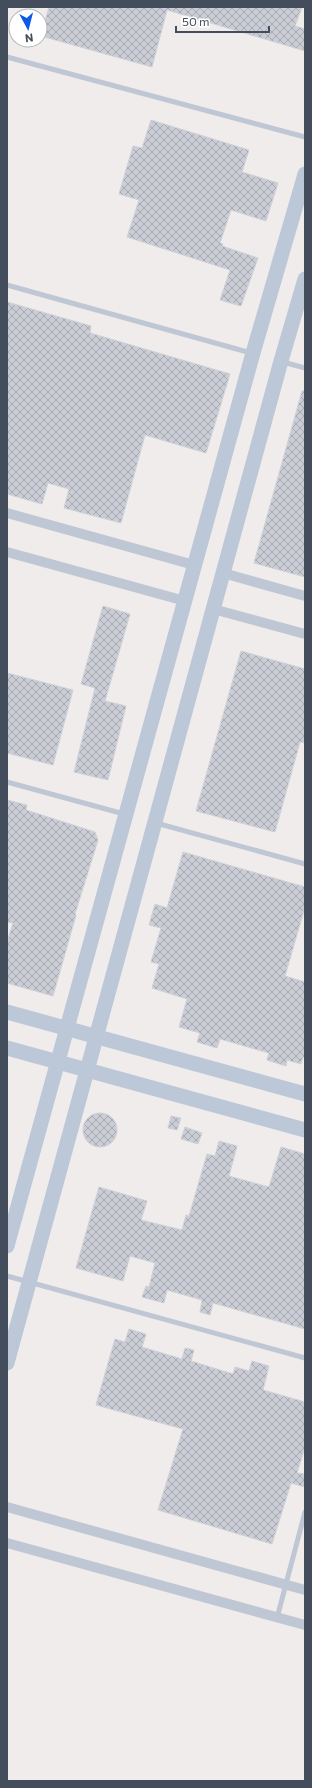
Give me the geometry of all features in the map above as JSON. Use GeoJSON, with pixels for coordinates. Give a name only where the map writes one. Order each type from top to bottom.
{"type":"FeatureCollection","features":[{"type":"Feature","properties":{"kind":"street"},"geometry":{"type":"LineString","coordinates":[[7,1246],[194,565],[305,174]]}},
{"type":"Feature","properties":{"kind":"street"},"geometry":{"type":"LineString","coordinates":[[7,1363],[281,361],[305,279]]}},
{"type":"Feature","properties":{"kind":"street"},"geometry":{"type":"LineString","coordinates":[[7,513],[194,565]]}},
{"type":"Feature","properties":{"kind":"street"},"geometry":{"type":"LineString","coordinates":[[7,552],[185,601]]}},
{"type":"Feature","properties":{"kind":"street"},"geometry":{"type":"LineString","coordinates":[[223,573],[305,596]]}},
{"type":"Feature","properties":{"kind":"street"},"geometry":{"type":"LineString","coordinates":[[213,609],[305,634]]}},
{"type":"Feature","properties":{"kind":"street"},"geometry":{"type":"LineString","coordinates":[[7,1012],[305,1094]]}},
{"type":"Feature","properties":{"kind":"street"},"geometry":{"type":"LineString","coordinates":[[7,1048],[305,1130]]}},
{"type":"Feature","properties":{"kind":"street"},"geometry":{"type":"LineString","coordinates":[[7,1507],[305,1590]]}},
{"type":"Feature","properties":{"kind":"street"},"geometry":{"type":"LineString","coordinates":[[7,1543],[305,1625]]}},
{"type":"Feature","properties":{"kind":"lane"},"geometry":{"type":"LineString","coordinates":[[7,57],[305,137]]}},
{"type":"Feature","properties":{"kind":"lane"},"geometry":{"type":"LineString","coordinates":[[7,285],[253,353]]}},
{"type":"Feature","properties":{"kind":"lane"},"geometry":{"type":"LineString","coordinates":[[281,361],[305,368]]}},
{"type":"Feature","properties":{"kind":"lane"},"geometry":{"type":"LineString","coordinates":[[7,782],[126,814]]}},
{"type":"Feature","properties":{"kind":"lane"},"geometry":{"type":"LineString","coordinates":[[155,822],[305,864]]}},
{"type":"Feature","properties":{"kind":"lane"},"geometry":{"type":"LineString","coordinates":[[7,1276],[305,1358]]}},
{"type":"Feature","properties":{"kind":"lane"},"geometry":{"type":"LineString","coordinates":[[277,1618],[305,1512]]}},
{"type":"Feature","properties":{"kind":"building"},"geometry":{"type":"Polygon","coordinates":[[[49,7],[302,7],[295,26],[305,29],[305,51],[167,10],[152,67],[48,38],[49,7]]]}},
{"type":"Feature","properties":{"kind":"building"},"geometry":{"type":"Polygon","coordinates":[[[151,120],[249,150],[242,172],[278,183],[266,221],[231,210],[220,243],[223,244],[222,246],[258,258],[241,306],[220,300],[230,270],[127,237],[139,200],[119,194],[133,146],[142,148],[151,120]]]}},
{"type":"Feature","properties":{"kind":"building"},"geometry":{"type":"Polygon","coordinates":[[[7,302],[91,326],[90,333],[230,374],[206,453],[145,435],[121,523],[64,508],[69,489],[48,483],[42,504],[7,494],[7,302]]]}},
{"type":"Feature","properties":{"kind":"building"},"geometry":{"type":"Polygon","coordinates":[[[302,391],[305,391],[305,577],[254,563],[302,391]]]}},
{"type":"Feature","properties":{"kind":"building"},"geometry":{"type":"Polygon","coordinates":[[[103,606],[130,614],[105,701],[126,706],[108,780],[74,772],[95,688],[81,684],[103,606]]]}},
{"type":"Feature","properties":{"kind":"building"},"geometry":{"type":"Polygon","coordinates":[[[241,651],[305,669],[305,743],[300,742],[275,832],[196,811],[241,651]]]}},
{"type":"Feature","properties":{"kind":"building"},"geometry":{"type":"Polygon","coordinates":[[[7,673],[73,690],[53,765],[7,753],[7,673]]]}},
{"type":"Feature","properties":{"kind":"building"},"geometry":{"type":"Polygon","coordinates":[[[7,800],[27,805],[26,810],[95,832],[98,840],[75,914],[76,915],[53,996],[7,983],[7,942],[13,923],[7,922],[7,800]]]}},
{"type":"Feature","properties":{"kind":"building"},"geometry":{"type":"Polygon","coordinates":[[[183,852],[305,887],[305,907],[285,976],[305,982],[305,1058],[303,1057],[301,1064],[287,1060],[286,1066],[267,1060],[269,1053],[220,1039],[217,1048],[197,1042],[200,1033],[179,1027],[187,999],[152,988],[159,964],[151,962],[161,928],[149,925],[155,904],[167,908],[183,852]]]}},
{"type":"Feature","properties":{"kind":"building"},"geometry":{"type":"Polygon","coordinates":[[[100,1113],[112,1118],[117,1130],[112,1142],[100,1147],[88,1142],[83,1130],[88,1118],[100,1113]]]}},
{"type":"Feature","properties":{"kind":"building"},"geometry":{"type":"Polygon","coordinates":[[[171,1116],[181,1118],[177,1130],[168,1128],[171,1116]]]}},
{"type":"Feature","properties":{"kind":"building"},"geometry":{"type":"Polygon","coordinates":[[[185,1127],[202,1133],[198,1144],[181,1139],[185,1127]]]}},
{"type":"Feature","properties":{"kind":"building"},"geometry":{"type":"Polygon","coordinates":[[[219,1141],[237,1146],[229,1176],[269,1187],[281,1147],[305,1154],[305,1329],[213,1303],[210,1315],[200,1312],[202,1300],[167,1290],[164,1303],[142,1297],[146,1286],[149,1287],[155,1263],[130,1256],[123,1281],[76,1268],[99,1187],[147,1201],[141,1220],[182,1230],[186,1215],[189,1216],[207,1154],[215,1156],[219,1141]]]}},
{"type":"Feature","properties":{"kind":"building"},"geometry":{"type":"Polygon","coordinates":[[[129,1329],[146,1334],[142,1347],[182,1359],[185,1348],[194,1350],[191,1361],[233,1374],[235,1367],[249,1371],[252,1361],[269,1366],[263,1390],[305,1402],[305,1447],[297,1473],[305,1474],[305,1487],[291,1483],[272,1544],[158,1510],[183,1429],[96,1405],[115,1339],[125,1342],[129,1329]]]}}]}
